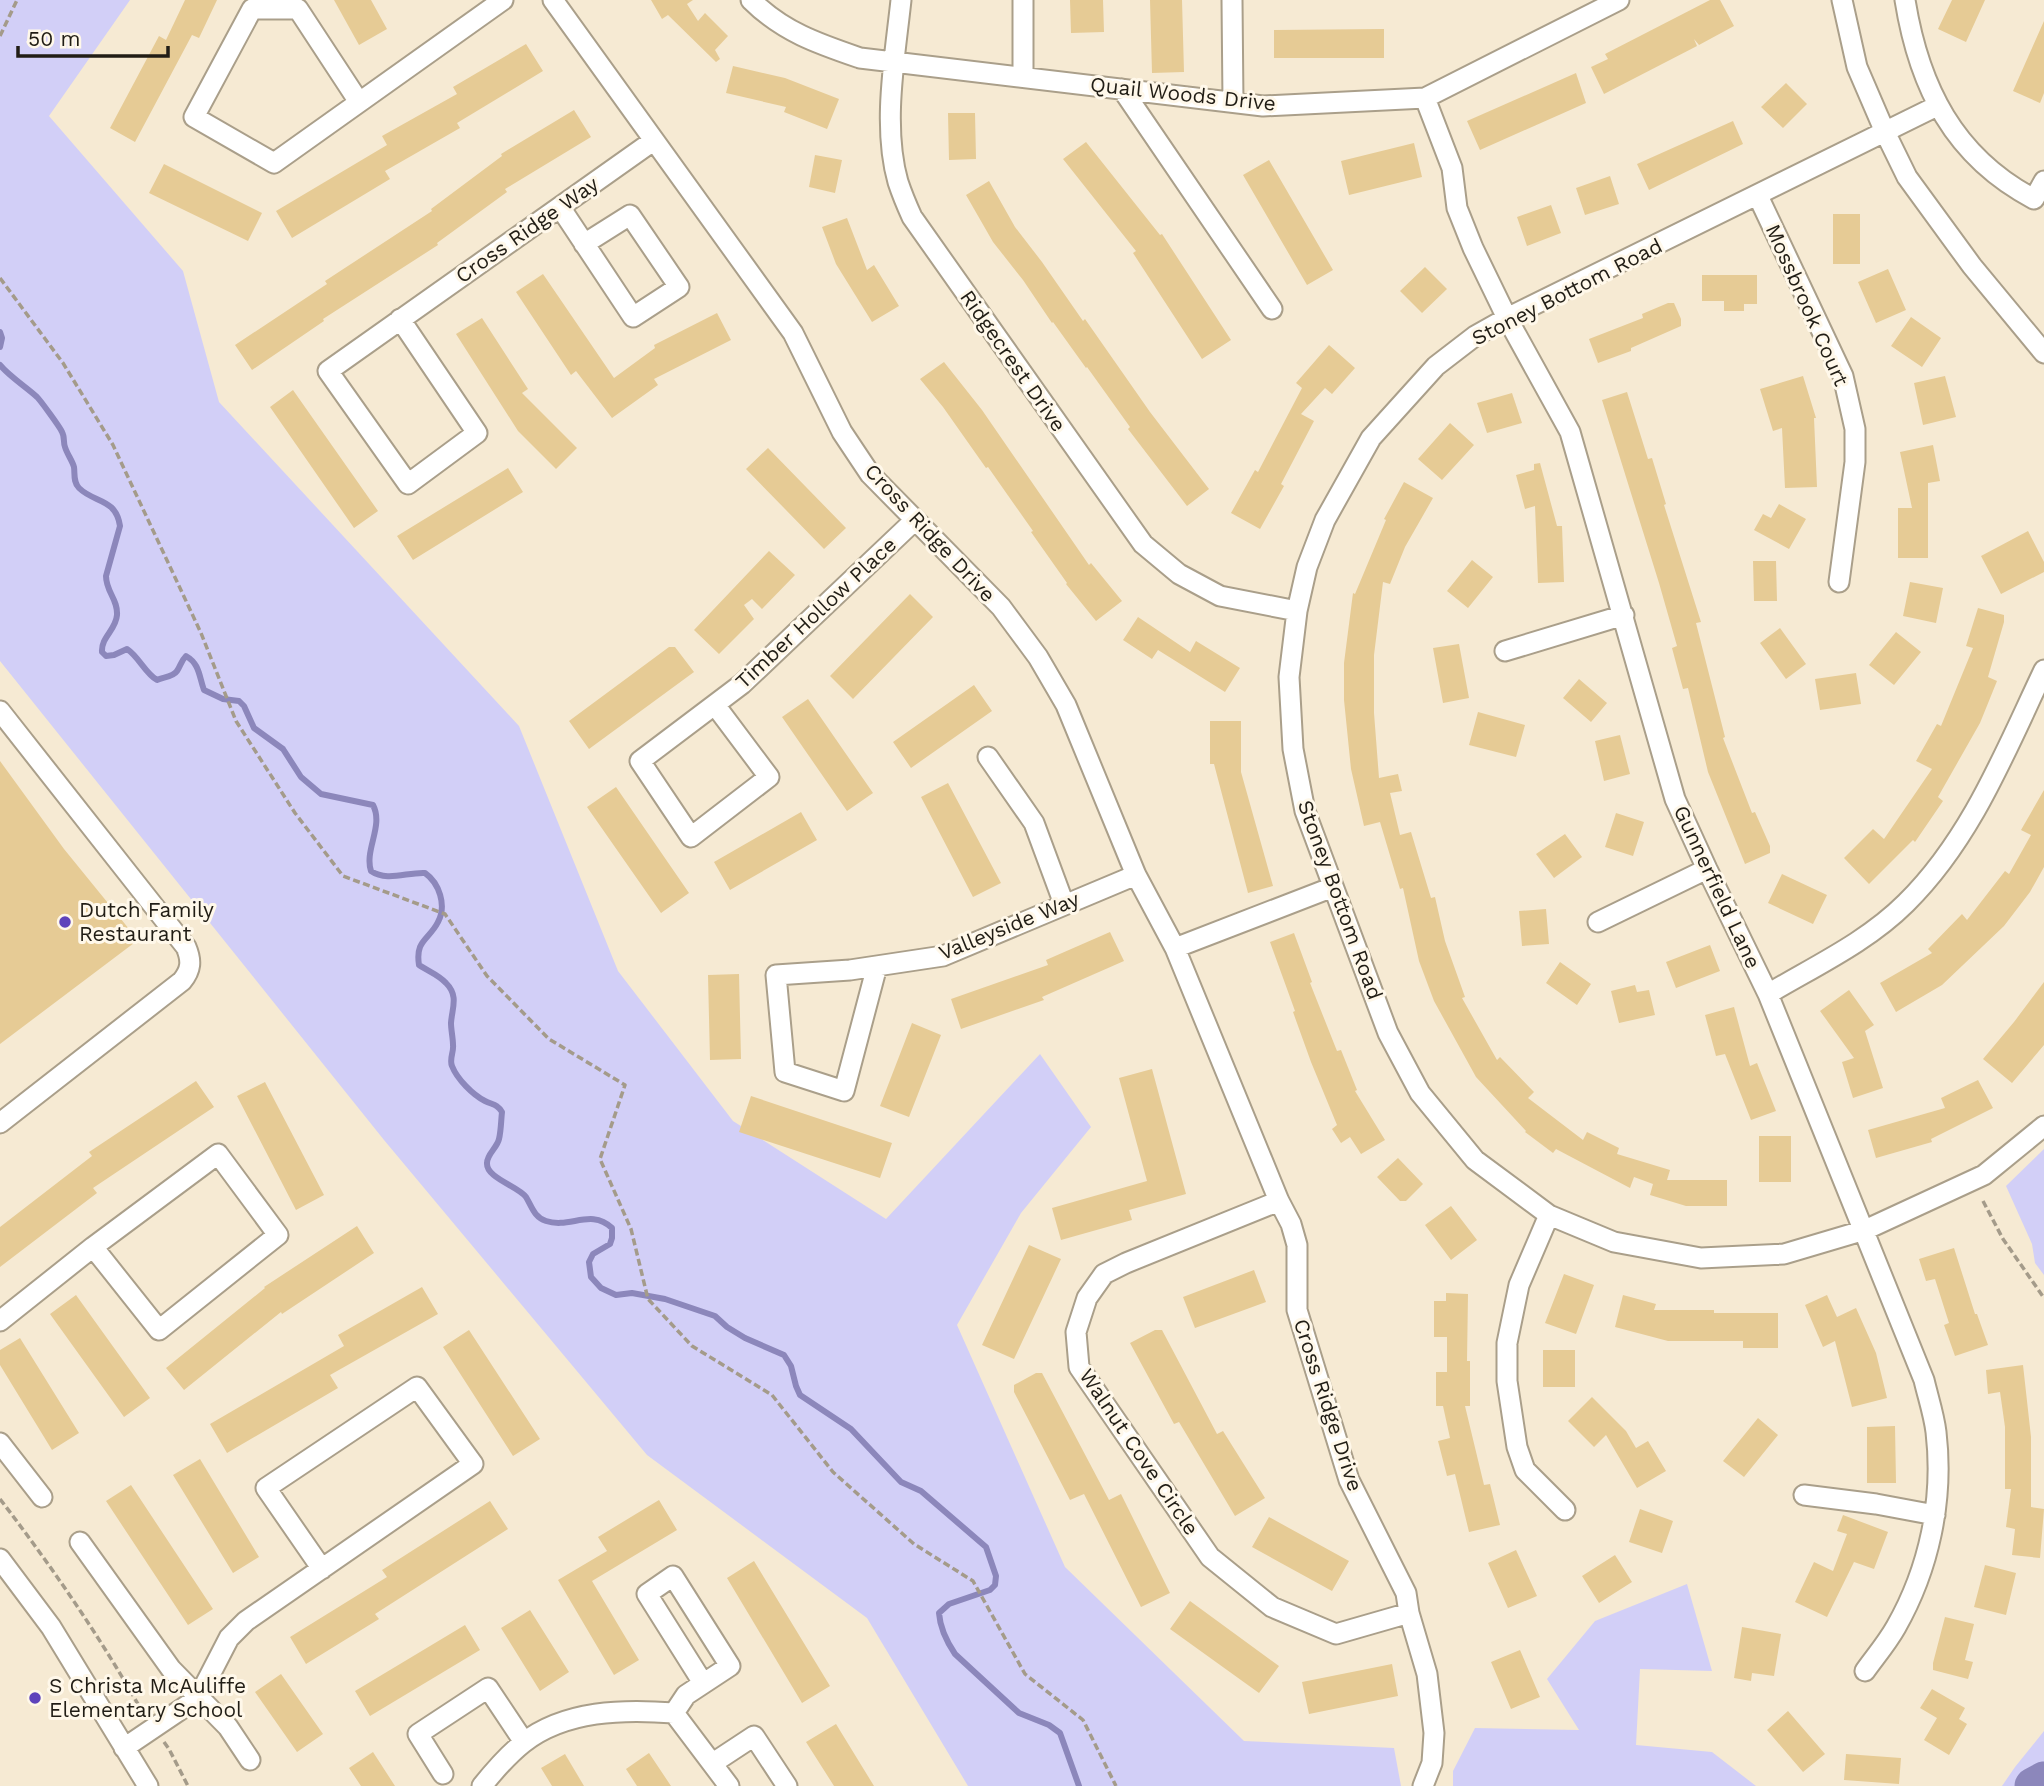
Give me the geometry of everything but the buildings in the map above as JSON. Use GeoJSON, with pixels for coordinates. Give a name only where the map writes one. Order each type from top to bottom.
{"type":"FeatureCollection","features":[{"type":"Feature","properties":{"kind":"street"},"geometry":{"type":"LineString","coordinates":[[359,102],[298,9],[252,9],[194,117],[274,163],[503,0]]}},
{"type":"Feature","properties":{"kind":"street","name":"Cross Ridge Drive"},"geometry":{"type":"LineString","coordinates":[[553,0],[793,333],[842,432],[870,474],[1001,607],[1038,657],[1066,705],[1136,874],[1175,948],[1279,1201],[1292,1224],[1297,1245],[1297,1310],[1349,1480],[1406,1593],[1409,1613],[1427,1674],[1434,1733],[1432,1763],[1423,1786]]}},
{"type":"Feature","properties":{"kind":"street","name":"Quail Woods Drive"},"geometry":{"type":"LineString","coordinates":[[751,0],[765,14],[807,39],[860,58],[1263,106],[1425,98],[1619,0]]}},
{"type":"Feature","properties":{"kind":"street","name":"Ridgecrest Drive"},"geometry":{"type":"LineString","coordinates":[[901,0],[890,126],[898,181],[912,217],[1143,544],[1179,574],[1220,596],[1297,611]]}},
{"type":"Feature","properties":{"kind":"street"},"geometry":{"type":"LineString","coordinates":[[1023,0],[1023,76]]}},
{"type":"Feature","properties":{"kind":"street"},"geometry":{"type":"LineString","coordinates":[[1232,0],[1233,102]]}},
{"type":"Feature","properties":{"kind":"street"},"geometry":{"type":"LineString","coordinates":[[1842,0],[1857,67],[1907,177],[1972,266],[2044,353]]}},
{"type":"Feature","properties":{"kind":"street"},"geometry":{"type":"LineString","coordinates":[[1905,0],[1913,40],[1937,106],[1975,157],[1996,176],[2034,199],[2044,181]]}},
{"type":"Feature","properties":{"kind":"street"},"geometry":{"type":"LineString","coordinates":[[1122,89],[1272,309]]}},
{"type":"Feature","properties":{"kind":"street","name":"Gunnerfield Lane"},"geometry":{"type":"LineString","coordinates":[[1425,98],[1452,168],[1457,208],[1473,248],[1507,318],[1570,432],[1675,799],[1768,994],[1924,1380],[1936,1431],[1938,1470],[1935,1515],[1920,1577],[1895,1628],[1865,1671]]}},
{"type":"Feature","properties":{"kind":"street","name":"Stoney Bottom Road"},"geometry":{"type":"LineString","coordinates":[[1937,106],[1507,318],[1475,335],[1436,366],[1371,439],[1325,520],[1307,567],[1297,611],[1289,677],[1293,749],[1305,811],[1333,887],[1388,1033],[1420,1093],[1475,1160],[1549,1215],[1614,1242],[1701,1258],[1784,1254],[1865,1230],[1984,1175],[2044,1126]]}},
{"type":"Feature","properties":{"kind":"street","name":"Cross Ridge Way"},"geometry":{"type":"LineString","coordinates":[[400,319],[477,433],[408,484],[328,371],[400,319],[653,141]]}},
{"type":"Feature","properties":{"kind":"street","name":"Mossbrook Court"},"geometry":{"type":"LineString","coordinates":[[1758,196],[1843,376],[1855,429],[1855,463],[1839,582]]}},
{"type":"Feature","properties":{"kind":"street"},"geometry":{"type":"LineString","coordinates":[[560,207],[584,244],[633,317],[679,287],[630,215],[584,244]]}},
{"type":"Feature","properties":{"kind":"street","name":"Timber Hollow Place"},"geometry":{"type":"LineString","coordinates":[[715,705],[769,777],[691,836],[640,761],[742,684],[915,520]]}},
{"type":"Feature","properties":{"kind":"street"},"geometry":{"type":"LineString","coordinates":[[1505,651],[1624,615]]}},
{"type":"Feature","properties":{"kind":"street"},"geometry":{"type":"LineString","coordinates":[[1768,994],[1865,936],[1905,905],[1936,870],[1978,808],[2044,670]]}},
{"type":"Feature","properties":{"kind":"street"},"geometry":{"type":"LineString","coordinates":[[0,711],[186,947],[191,963],[188,974],[182,981],[0,1123]]}},
{"type":"Feature","properties":{"kind":"street"},"geometry":{"type":"LineString","coordinates":[[988,757],[1034,823],[1064,904]]}},
{"type":"Feature","properties":{"kind":"street"},"geometry":{"type":"LineString","coordinates":[[1598,922],[1707,869]]}},
{"type":"Feature","properties":{"kind":"street","name":"Valleyside Way"},"geometry":{"type":"LineString","coordinates":[[877,966],[844,1091],[785,1072],[775,975],[877,966],[943,956],[1136,874]]}},
{"type":"Feature","properties":{"kind":"street"},"geometry":{"type":"LineString","coordinates":[[1175,948],[1333,887]]}},
{"type":"Feature","properties":{"kind":"street"},"geometry":{"type":"LineString","coordinates":[[0,1321],[93,1247],[218,1154],[278,1235],[159,1330],[93,1247]]}},
{"type":"Feature","properties":{"kind":"street","name":"Walnut Cove Circle"},"geometry":{"type":"LineString","coordinates":[[1279,1201],[1104,1274],[1087,1298],[1076,1332],[1079,1367],[1210,1557],[1272,1607],[1336,1634],[1409,1613]]}},
{"type":"Feature","properties":{"kind":"street"},"geometry":{"type":"LineString","coordinates":[[1549,1215],[1519,1284],[1507,1343],[1507,1381],[1517,1447],[1525,1470],[1564,1510]]}},
{"type":"Feature","properties":{"kind":"street"},"geometry":{"type":"LineString","coordinates":[[124,1748],[198,1698],[229,1638],[246,1621],[322,1569],[473,1464],[417,1387],[266,1488],[322,1569]]}},
{"type":"Feature","properties":{"kind":"street"},"geometry":{"type":"LineString","coordinates":[[0,1443],[42,1497]]}},
{"type":"Feature","properties":{"kind":"street"},"geometry":{"type":"LineString","coordinates":[[1804,1495],[1935,1515]]}},
{"type":"Feature","properties":{"kind":"street"},"geometry":{"type":"LineString","coordinates":[[80,1542],[171,1669],[228,1727],[250,1760]]}},
{"type":"Feature","properties":{"kind":"street"},"geometry":{"type":"LineString","coordinates":[[0,1559],[51,1627],[148,1786]]}},
{"type":"Feature","properties":{"kind":"street"},"geometry":{"type":"LineString","coordinates":[[674,1713],[686,1695],[730,1666],[673,1576],[648,1594],[704,1683]]}},
{"type":"Feature","properties":{"kind":"street"},"geometry":{"type":"LineString","coordinates":[[443,1774],[418,1734],[488,1688],[524,1742]]}},
{"type":"Feature","properties":{"kind":"street"},"geometry":{"type":"LineString","coordinates":[[482,1786],[499,1765],[524,1742],[559,1722],[603,1713],[638,1710],[674,1713],[729,1786]]}},
{"type":"Feature","properties":{"kind":"street"},"geometry":{"type":"LineString","coordinates":[[713,1763],[754,1736],[788,1786]]}},
{"type":"Feature","properties":{"kind":"path"},"geometry":{"type":"LineString","coordinates":[[0,36],[17,0]]}},
{"type":"Feature","properties":{"kind":"path"},"geometry":{"type":"LineString","coordinates":[[0,278],[63,363],[113,445],[201,633],[236,721],[295,813],[343,876],[445,914],[487,976],[549,1039],[625,1085],[600,1159],[631,1229],[648,1298],[692,1346],[772,1395],[832,1472],[914,1544],[973,1581],[1025,1674],[1083,1720],[1115,1786]]}},
{"type":"Feature","properties":{"kind":"path"},"geometry":{"type":"LineString","coordinates":[[1983,1201],[2003,1239],[2044,1298]]}},
{"type":"Feature","properties":{"kind":"path"},"geometry":{"type":"LineString","coordinates":[[0,1499],[40,1552],[121,1672],[152,1729],[169,1749],[188,1786]]}},
{"type":"Feature","properties":{"kind":"shaded area"},"geometry":{"type":"Polygon","coordinates":[[[0,0],[130,0],[49,116],[183,271],[219,402],[519,726],[618,971],[733,1121],[886,1219],[1040,1054],[1091,1127],[1021,1213],[957,1325],[1065,1567],[1244,1741],[1394,1748],[1401,1786],[968,1786],[867,1618],[647,1455],[384,1140],[0,661],[0,0]]]}},
{"type":"Feature","properties":{"kind":"shaded area"},"geometry":{"type":"Polygon","coordinates":[[[2044,1149],[2044,1275],[2035,1263],[2032,1244],[2006,1186],[2044,1149]]]}},
{"type":"Feature","properties":{"kind":"shaded area"},"geometry":{"type":"Polygon","coordinates":[[[1687,1584],[1712,1671],[1640,1669],[1636,1745],[1712,1752],[1756,1786],[1453,1786],[1453,1771],[1475,1728],[1579,1730],[1547,1679],[1595,1621],[1687,1584]]]}},
{"type":"Feature","properties":{"kind":"shaded area"},"geometry":{"type":"Polygon","coordinates":[[[2044,1731],[2044,1786],[2002,1786],[2015,1767],[2044,1731]]]}},
{"type":"Feature","properties":{"kind":"waterway"},"geometry":{"type":"LineString","coordinates":[[0,332],[0,347]]}},
{"type":"Feature","properties":{"kind":"waterway"},"geometry":{"type":"LineString","coordinates":[[0,365],[37,397],[60,429],[74,467],[77,486],[109,506],[118,517],[120,526],[106,576],[117,615],[102,652],[106,656],[127,649],[157,680],[175,673],[186,656],[191,659],[197,667],[204,690],[223,699],[239,701],[254,728],[283,749],[301,777],[321,794],[373,805],[376,821],[370,855],[371,871],[384,876],[425,873],[438,888],[442,902],[441,915],[421,945],[419,965],[443,980],[452,993],[454,1002],[451,1061],[454,1071],[471,1091],[497,1106],[502,1112],[499,1139],[487,1160],[488,1168],[522,1193],[536,1214],[546,1221],[563,1223],[588,1219],[604,1222],[612,1228],[610,1244],[593,1254],[589,1262],[591,1277],[601,1288],[616,1295],[632,1293],[665,1299],[715,1316],[745,1338],[784,1355],[791,1366],[800,1395],[851,1429],[901,1482],[921,1491],[986,1547],[996,1576],[995,1585],[990,1590],[949,1604],[939,1613],[944,1635],[955,1654],[1019,1713],[1049,1725],[1060,1733],[1079,1786]]}},
{"type":"Feature","properties":{"kind":"waterway"},"geometry":{"type":"LineString","coordinates":[[2033,1786],[2044,1780]]}},
{"type":"Feature","properties":{"kind":"place","name":"Dutch Family Restaurant"},"geometry":{"type":"Point","coordinates":[65,922]}},
{"type":"Feature","properties":{"kind":"place","name":"S Christa McAuliffe Elementary School"},"geometry":{"type":"Point","coordinates":[35,1698]}}]}
